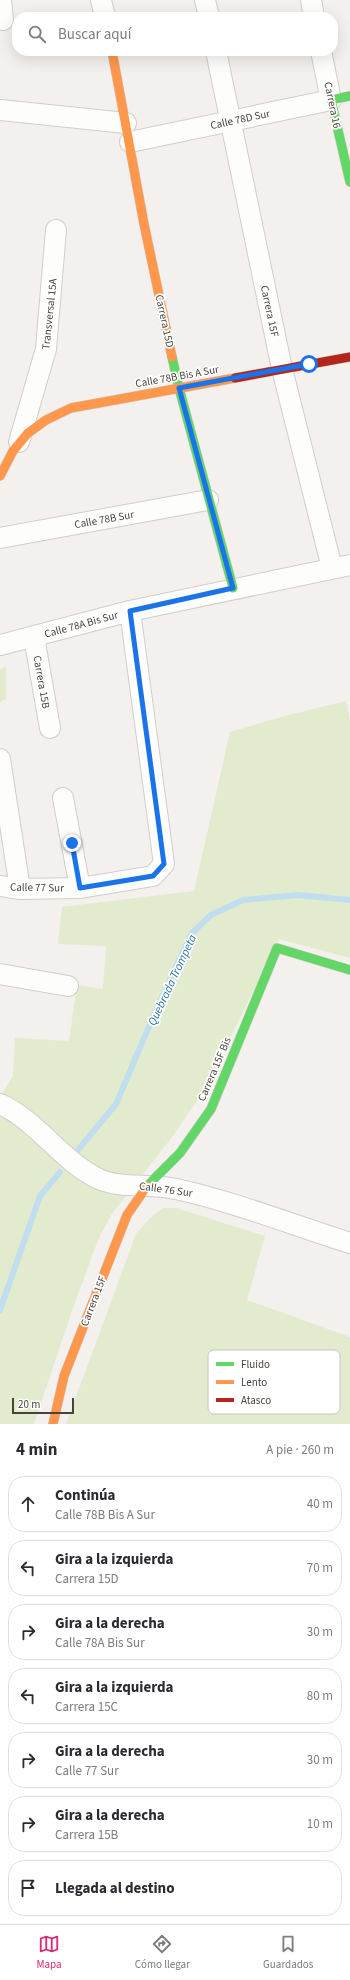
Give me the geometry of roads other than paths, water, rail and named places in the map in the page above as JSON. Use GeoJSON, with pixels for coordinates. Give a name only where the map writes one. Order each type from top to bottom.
{"type":"FeatureCollection","features":[{"type":"Feature","properties":{"kind":"street"},"geometry":{"type":"LineString","coordinates":[[1,0],[7,20]]}},
{"type":"Feature","properties":{"kind":"street"},"geometry":{"type":"LineString","coordinates":[[101,0],[104,12]]}},
{"type":"Feature","properties":{"kind":"street"},"geometry":{"type":"LineString","coordinates":[[205,0],[208,12]]}},
{"type":"Feature","properties":{"kind":"street"},"geometry":{"type":"LineString","coordinates":[[311,0],[313,12]]}},
{"type":"Feature","properties":{"kind":"street","name":"Carrera 15D"},"geometry":{"type":"LineString","coordinates":[[113,56],[144,224],[179,388],[233,588]]}},
{"type":"Feature","properties":{"kind":"street","name":"Carrera 15F"},"geometry":{"type":"LineString","coordinates":[[217,56],[282,369],[341,567]]}},
{"type":"Feature","properties":{"kind":"street","name":"Carrera 16"},"geometry":{"type":"LineString","coordinates":[[323,56],[340,98],[350,182]]}},
{"type":"Feature","properties":{"kind":"street","name":"Calle 78D Sur"},"geometry":{"type":"LineString","coordinates":[[0,110],[128,132],[231,121],[340,98]]}},
{"type":"Feature","properties":{"kind":"street","name":"Transversal 15A"},"geometry":{"type":"LineString","coordinates":[[19,442],[46,349],[56,230]]}},
{"type":"Feature","properties":{"kind":"street","name":"Calle 78B Bis A Sur"},"geometry":{"type":"LineString","coordinates":[[0,476],[19,442],[40,422],[71,408],[350,356]]}},
{"type":"Feature","properties":{"kind":"street","name":"Calle 78B Sur"},"geometry":{"type":"LineString","coordinates":[[0,538],[208,500]]}},
{"type":"Feature","properties":{"kind":"street","name":"Calle 78A Bis Sur"},"geometry":{"type":"LineString","coordinates":[[0,645],[130,611],[233,588],[341,567]]}},
{"type":"Feature","properties":{"kind":"street","name":"Calle 77 Sur"},"geometry":{"type":"LineString","coordinates":[[0,886],[20,889],[80,888],[153,876],[164,864],[130,611]]}},
{"type":"Feature","properties":{"kind":"street","name":"Carrera 15B"},"geometry":{"type":"LineString","coordinates":[[34,637],[50,728]]}},
{"type":"Feature","properties":{"kind":"street"},"geometry":{"type":"LineString","coordinates":[[0,759],[20,889]]}},
{"type":"Feature","properties":{"kind":"street"},"geometry":{"type":"LineString","coordinates":[[63,798],[80,888]]}},
{"type":"Feature","properties":{"kind":"street","name":"Carrera 15F Bis"},"geometry":{"type":"LineString","coordinates":[[148,1185],[180,1153],[211,1108],[277,948],[350,970]]}},
{"type":"Feature","properties":{"kind":"street"},"geometry":{"type":"LineString","coordinates":[[0,974],[68,986]]}},
{"type":"Feature","properties":{"kind":"street","name":"Calle 76 Sur"},"geometry":{"type":"LineString","coordinates":[[0,1104],[18,1114],[75,1163],[99,1179],[119,1185],[148,1185],[198,1194],[350,1243]]}},
{"type":"Feature","properties":{"kind":"street","name":"Carrera 15F"},"geometry":{"type":"LineString","coordinates":[[53,1424],[64,1376],[127,1215],[148,1185]]}},
{"type":"Feature","properties":{"kind":"waterway","name":"Quebrada Trompeta"},"geometry":{"type":"LineString","coordinates":[[77,1151],[116,1104],[153,1017],[191,934],[211,915],[243,900],[298,895],[350,900]]}},
{"type":"Feature","properties":{"kind":"waterway","name":"Quebrada Trompeta"},"geometry":{"type":"LineString","coordinates":[[0,1310],[40,1196],[60,1172]]}}]}
